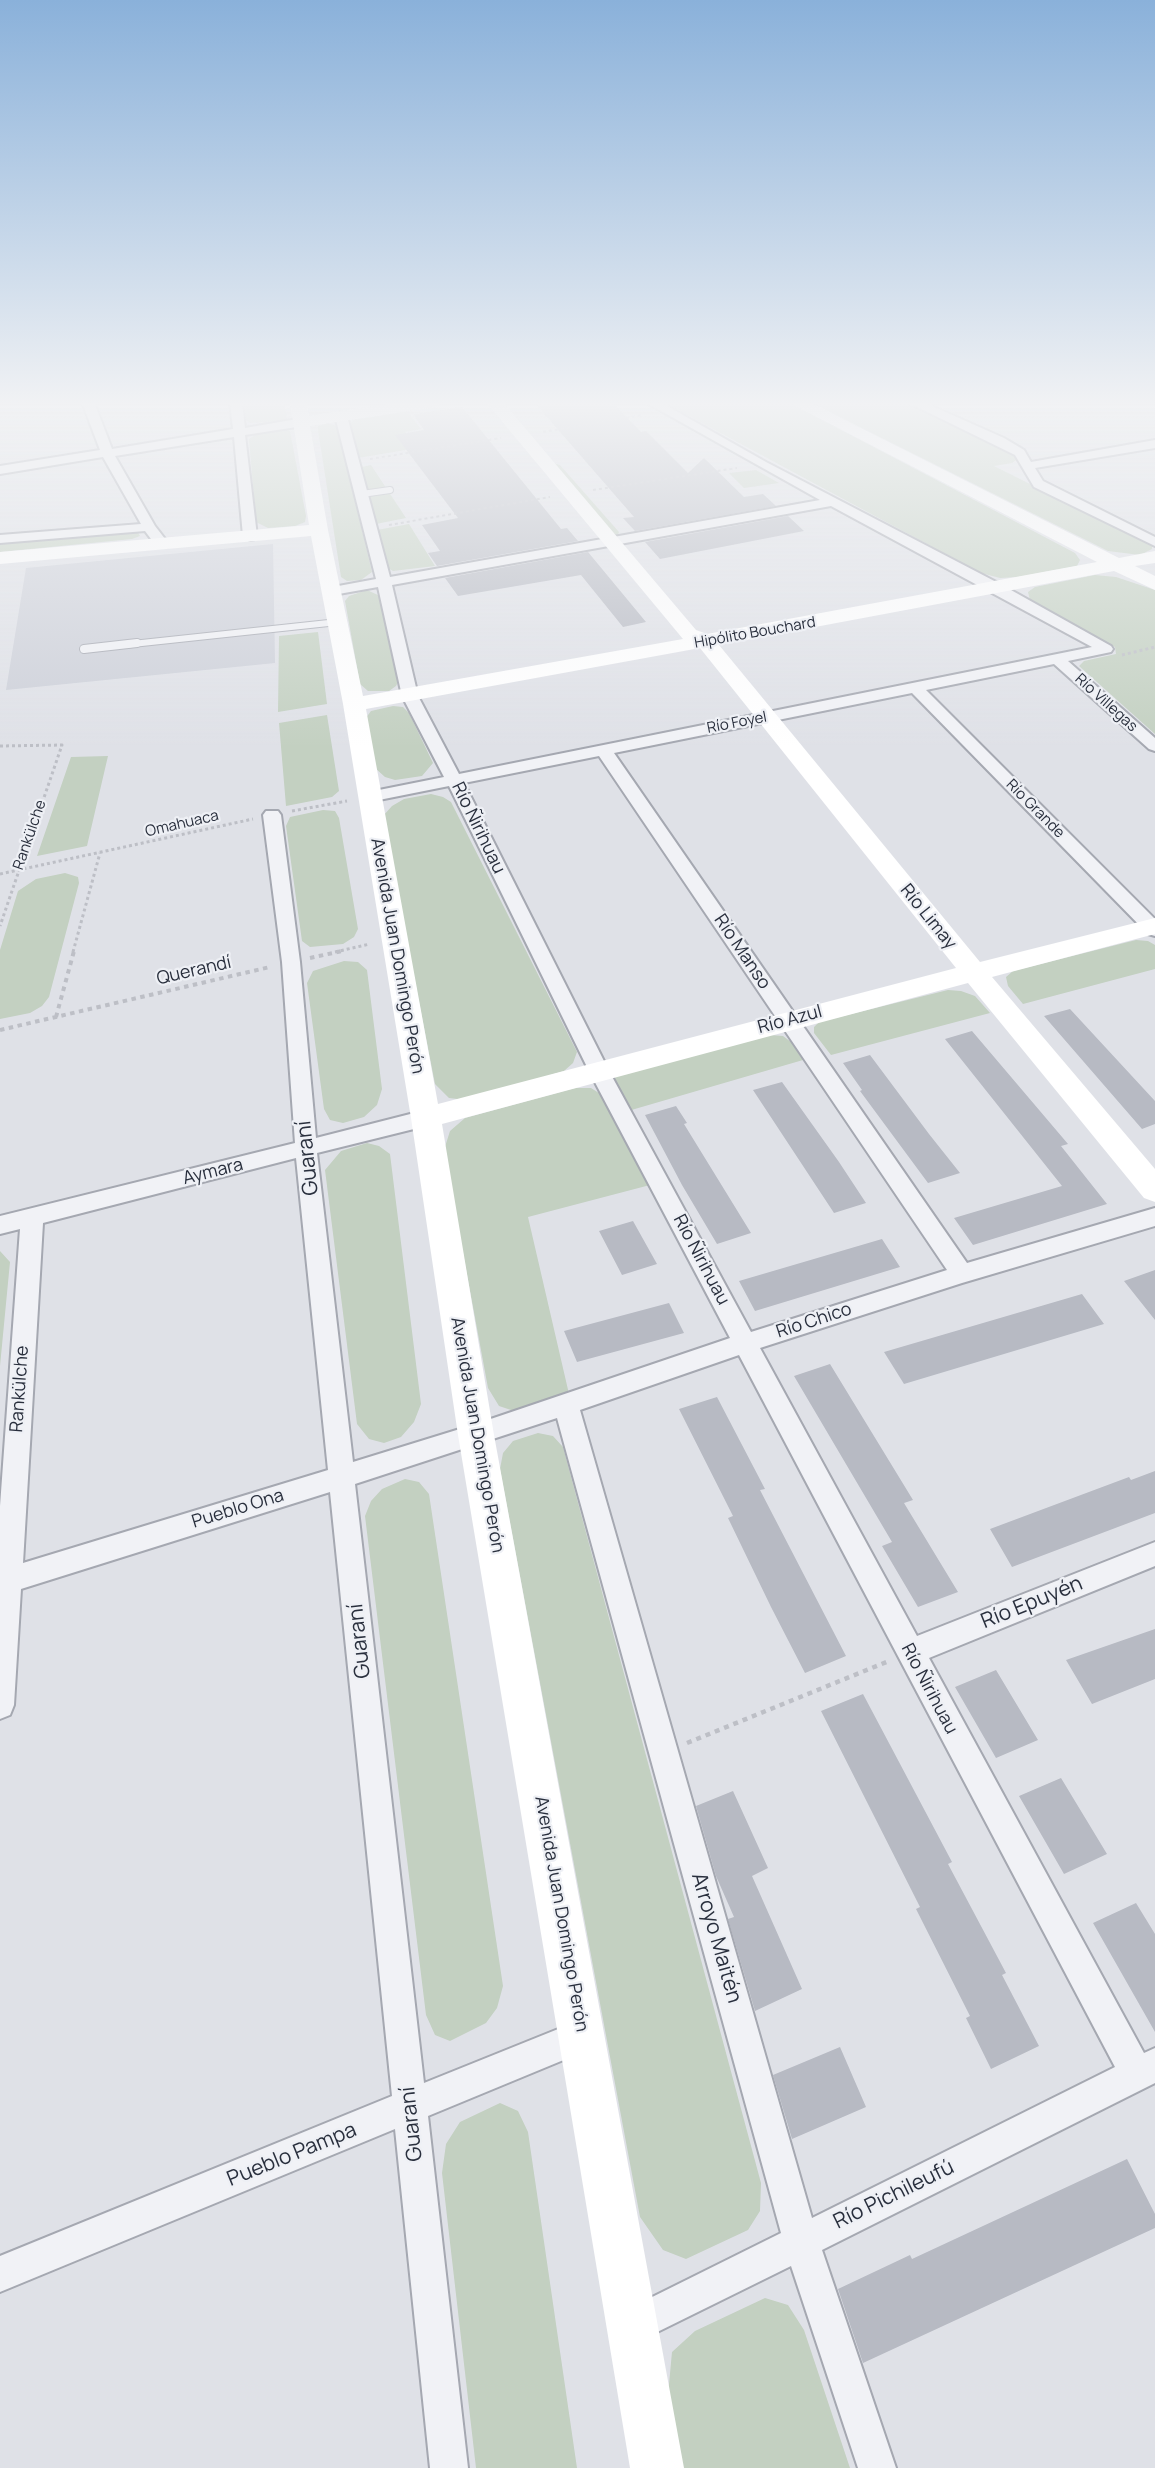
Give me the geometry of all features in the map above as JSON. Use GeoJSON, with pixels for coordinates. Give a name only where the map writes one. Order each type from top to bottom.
{"type":"FeatureCollection","features":[{"type":"Feature","properties":{"kind":"street"},"geometry":{"type":"LineString","coordinates":[[143,517],[162,544]]}},
{"type":"Feature","properties":{"kind":"street"},"geometry":{"type":"LineString","coordinates":[[248,517],[250,536]]}},
{"type":"Feature","properties":{"kind":"street","name":"Avenida Juan Domingo Perón"},"geometry":{"type":"LineString","coordinates":[[317,517],[354,704],[426,1118],[476,1435],[583,2035],[657,2468]]}},
{"type":"Feature","properties":{"kind":"street","name":"Río Ñirihuau"},"geometry":{"type":"LineString","coordinates":[[368,517],[410,696],[599,1071],[909,1652],[1146,2070]]}},
{"type":"Feature","properties":{"kind":"street","name":"Río Limay"},"geometry":{"type":"LineString","coordinates":[[595,517],[622,541]]}},
{"type":"Feature","properties":{"kind":"street","name":"Río Limay"},"geometry":{"type":"LineString","coordinates":[[606,517],[689,634],[706,642],[974,973],[1155,1190]]}},
{"type":"Feature","properties":{"kind":"street"},"geometry":{"type":"LineString","coordinates":[[333,591],[751,517]]}},
{"type":"Feature","properties":{"kind":"street"},"geometry":{"type":"LineString","coordinates":[[862,517],[997,588],[1106,649]]}},
{"type":"Feature","properties":{"kind":"street"},"geometry":{"type":"LineString","coordinates":[[1022,517],[1155,584]]}},
{"type":"Feature","properties":{"kind":"street"},"geometry":{"type":"LineString","coordinates":[[1105,517],[1155,542]]}},
{"type":"Feature","properties":{"kind":"street"},"geometry":{"type":"LineString","coordinates":[[0,539],[149,527]]}},
{"type":"Feature","properties":{"kind":"street"},"geometry":{"type":"LineString","coordinates":[[0,558],[319,530]]}},
{"type":"Feature","properties":{"kind":"street","name":"Hipólito Bouchard"},"geometry":{"type":"LineString","coordinates":[[354,704],[410,696],[706,642],[1155,557]]}},
{"type":"Feature","properties":{"kind":"street","name":"Río Foyel"},"geometry":{"type":"LineString","coordinates":[[369,797],[1106,649]]}},
{"type":"Feature","properties":{"kind":"street","name":"Río Villegas"},"geometry":{"type":"LineString","coordinates":[[1057,659],[1155,746]]}},
{"type":"Feature","properties":{"kind":"street","name":"Río Grande"},"geometry":{"type":"LineString","coordinates":[[915,687],[1154,928]]}},
{"type":"Feature","properties":{"kind":"street","name":"Río Manso"},"geometry":{"type":"LineString","coordinates":[[603,749],[962,1274]]}},
{"type":"Feature","properties":{"kind":"street","name":"Guaraní"},"geometry":{"type":"LineString","coordinates":[[272,814],[291,962],[306,1148],[449,2468]]}},
{"type":"Feature","properties":{"kind":"street","name":"Río Azul"},"geometry":{"type":"LineString","coordinates":[[426,1118],[789,1020],[1154,928]]}},
{"type":"Feature","properties":{"kind":"street","name":"Aymara"},"geometry":{"type":"LineString","coordinates":[[0,1225],[426,1118]]}},
{"type":"Feature","properties":{"kind":"street","name":"Rankülche"},"geometry":{"type":"LineString","coordinates":[[0,1705],[3,1582],[32,1217]]}},
{"type":"Feature","properties":{"kind":"street","name":"Río Chico"},"geometry":{"type":"LineString","coordinates":[[476,1435],[746,1343],[962,1274],[1155,1217]]}},
{"type":"Feature","properties":{"kind":"street","name":"Arroyo Maitén"},"geometry":{"type":"LineString","coordinates":[[566,1406],[801,2241],[877,2468]]}},
{"type":"Feature","properties":{"kind":"street","name":"Pueblo Ona"},"geometry":{"type":"LineString","coordinates":[[3,1582],[476,1435]]}},
{"type":"Feature","properties":{"kind":"street","name":"Río Epuyén"},"geometry":{"type":"LineString","coordinates":[[909,1652],[1155,1554]]}},
{"type":"Feature","properties":{"kind":"street","name":"Pueblo Pampa"},"geometry":{"type":"LineString","coordinates":[[0,2274],[583,2035]]}},
{"type":"Feature","properties":{"kind":"street","name":"Río Pichileufú"},"geometry":{"type":"LineString","coordinates":[[633,2326],[1146,2070]]}},
{"type":"Feature","properties":{"kind":"lane"},"geometry":{"type":"LineString","coordinates":[[84,649],[339,622]]}},
{"type":"Feature","properties":{"kind":"path"},"geometry":{"type":"LineString","coordinates":[[371,528],[434,517]]}},
{"type":"Feature","properties":{"kind":"path"},"geometry":{"type":"LineString","coordinates":[[1106,649],[1119,656],[1155,647]]}},
{"type":"Feature","properties":{"kind":"path","name":"Rankülche"},"geometry":{"type":"LineString","coordinates":[[0,746],[62,745],[0,926]]}},
{"type":"Feature","properties":{"kind":"path","name":"Omahuaca"},"geometry":{"type":"LineString","coordinates":[[0,874],[272,814],[369,797]]}},
{"type":"Feature","properties":{"kind":"path"},"geometry":{"type":"LineString","coordinates":[[56,1017],[99,853]]}},
{"type":"Feature","properties":{"kind":"path","name":"Querandí"},"geometry":{"type":"LineString","coordinates":[[0,1030],[394,938]]}},
{"type":"Feature","properties":{"kind":"path"},"geometry":{"type":"LineString","coordinates":[[663,1753],[909,1652]]}},
{"type":"Feature","properties":{"kind":"shaded area"},"geometry":{"type":"Polygon","coordinates":[[[273,544],[275,663],[6,690],[26,568],[273,544]]]}},
{"type":"Feature","properties":{"kind":"green space"},"geometry":{"type":"Polygon","coordinates":[[[256,517],[306,517],[305,522],[295,526],[268,528],[256,522],[256,517]]]}},
{"type":"Feature","properties":{"kind":"green space"},"geometry":{"type":"Polygon","coordinates":[[[332,517],[359,517],[372,572],[361,580],[347,581],[341,577],[332,517]]]}},
{"type":"Feature","properties":{"kind":"green space"},"geometry":{"type":"Polygon","coordinates":[[[374,517],[406,518],[376,524],[374,517]]]}},
{"type":"Feature","properties":{"kind":"green space"},"geometry":{"type":"Polygon","coordinates":[[[599,517],[606,517],[619,532],[615,536],[599,517]]]}},
{"type":"Feature","properties":{"kind":"green space"},"geometry":{"type":"Polygon","coordinates":[[[877,517],[1007,517],[1075,553],[1080,560],[1077,566],[1018,577],[1000,578],[981,573],[877,517]]]}},
{"type":"Feature","properties":{"kind":"green space"},"geometry":{"type":"Polygon","coordinates":[[[1040,517],[1096,517],[1152,545],[1152,549],[1140,555],[1108,551],[1040,517]]]}},
{"type":"Feature","properties":{"kind":"green space"},"geometry":{"type":"Polygon","coordinates":[[[409,524],[435,566],[393,571],[388,568],[377,530],[409,524]]]}},
{"type":"Feature","properties":{"kind":"green space"},"geometry":{"type":"Polygon","coordinates":[[[137,531],[140,536],[132,539],[0,552],[0,542],[137,531]]]}},
{"type":"Feature","properties":{"kind":"green space"},"geometry":{"type":"Polygon","coordinates":[[[1095,575],[1116,577],[1155,590],[1155,734],[1079,666],[1084,661],[1116,654],[1115,647],[1030,600],[1028,592],[1035,587],[1095,575]]]}},
{"type":"Feature","properties":{"kind":"green space"},"geometry":{"type":"Polygon","coordinates":[[[367,590],[380,596],[399,680],[396,686],[389,691],[368,691],[360,684],[345,601],[349,596],[367,590]]]}},
{"type":"Feature","properties":{"kind":"green space"},"geometry":{"type":"Polygon","coordinates":[[[318,632],[327,704],[278,712],[279,636],[318,632]]]}},
{"type":"Feature","properties":{"kind":"green space"},"geometry":{"type":"Polygon","coordinates":[[[393,706],[403,707],[409,713],[433,763],[422,776],[395,780],[385,777],[375,768],[365,719],[371,711],[393,706]]]}},
{"type":"Feature","properties":{"kind":"green space"},"geometry":{"type":"Polygon","coordinates":[[[327,715],[339,791],[332,797],[286,806],[279,723],[327,715]]]}},
{"type":"Feature","properties":{"kind":"green space"},"geometry":{"type":"Polygon","coordinates":[[[108,756],[87,846],[37,856],[71,757],[108,756]]]}},
{"type":"Feature","properties":{"kind":"green space"},"geometry":{"type":"Polygon","coordinates":[[[431,794],[451,802],[577,1052],[573,1063],[564,1071],[466,1100],[449,1098],[435,1084],[383,816],[392,806],[404,799],[431,794]]]}},
{"type":"Feature","properties":{"kind":"green space"},"geometry":{"type":"Polygon","coordinates":[[[323,810],[335,811],[339,818],[358,929],[354,937],[343,944],[310,947],[302,941],[286,826],[290,817],[323,810]]]}},
{"type":"Feature","properties":{"kind":"green space"},"geometry":{"type":"Polygon","coordinates":[[[65,873],[78,877],[79,883],[49,997],[42,1006],[30,1013],[0,1019],[0,950],[18,891],[36,879],[65,873]]]}},
{"type":"Feature","properties":{"kind":"green space"},"geometry":{"type":"Polygon","coordinates":[[[1136,940],[1148,941],[1155,945],[1155,969],[1023,1004],[1008,986],[1006,977],[1013,971],[1136,940]]]}},
{"type":"Feature","properties":{"kind":"green space"},"geometry":{"type":"Polygon","coordinates":[[[344,961],[358,962],[367,970],[382,1089],[377,1105],[364,1117],[343,1123],[330,1120],[324,1109],[307,983],[313,971],[344,961]]]}},
{"type":"Feature","properties":{"kind":"green space"},"geometry":{"type":"Polygon","coordinates":[[[948,990],[961,991],[975,996],[990,1013],[831,1055],[814,1033],[814,1027],[819,1022],[948,990]]]}},
{"type":"Feature","properties":{"kind":"green space"},"geometry":{"type":"Polygon","coordinates":[[[770,1035],[783,1036],[791,1042],[803,1060],[628,1111],[615,1087],[614,1077],[770,1035]]]}},
{"type":"Feature","properties":{"kind":"green space"},"geometry":{"type":"Polygon","coordinates":[[[575,1088],[591,1088],[602,1095],[650,1185],[528,1217],[569,1394],[514,1411],[499,1406],[488,1388],[444,1150],[450,1131],[465,1118],[575,1088]]]}},
{"type":"Feature","properties":{"kind":"green space"},"geometry":{"type":"Polygon","coordinates":[[[367,1143],[379,1146],[390,1154],[421,1404],[414,1422],[401,1437],[384,1443],[369,1439],[357,1424],[325,1170],[341,1151],[367,1143]]]}},
{"type":"Feature","properties":{"kind":"green space"},"geometry":{"type":"Polygon","coordinates":[[[0,1251],[10,1262],[0,1366],[0,1251]]]}},
{"type":"Feature","properties":{"kind":"green space"},"geometry":{"type":"Polygon","coordinates":[[[538,1433],[553,1436],[563,1447],[761,2183],[760,2211],[748,2230],[686,2259],[663,2250],[640,2217],[500,1469],[503,1453],[513,1441],[538,1433]]]}},
{"type":"Feature","properties":{"kind":"green space"},"geometry":{"type":"Polygon","coordinates":[[[405,1479],[419,1482],[429,1494],[503,1986],[497,2008],[486,2023],[450,2041],[435,2035],[426,2015],[365,1516],[371,1501],[382,1489],[405,1479]]]}},
{"type":"Feature","properties":{"kind":"green space"},"geometry":{"type":"Polygon","coordinates":[[[500,2103],[518,2111],[528,2132],[577,2468],[476,2468],[442,2173],[446,2144],[460,2122],[500,2103]]]}},
{"type":"Feature","properties":{"kind":"green space"},"geometry":{"type":"Polygon","coordinates":[[[765,2298],[788,2305],[804,2330],[850,2468],[681,2468],[668,2395],[672,2352],[695,2331],[765,2298]]]}},
{"type":"Feature","properties":{"kind":"building"},"geometry":{"type":"Polygon","coordinates":[[[551,517],[561,529],[567,528],[578,541],[437,566],[428,553],[440,551],[422,525],[458,518],[551,517]]]}},
{"type":"Feature","properties":{"kind":"building"},"geometry":{"type":"Polygon","coordinates":[[[632,517],[713,517],[635,531],[623,518],[632,517]]]}},
{"type":"Feature","properties":{"kind":"building"},"geometry":{"type":"Polygon","coordinates":[[[782,517],[789,517],[804,531],[660,559],[645,542],[782,517]]]}},
{"type":"Feature","properties":{"kind":"building"},"geometry":{"type":"Polygon","coordinates":[[[588,552],[646,622],[623,627],[581,575],[458,596],[445,578],[588,552]]]}},
{"type":"Feature","properties":{"kind":"building"},"geometry":{"type":"Polygon","coordinates":[[[1070,1009],[1155,1101],[1155,1124],[1142,1129],[1044,1016],[1070,1009]]]}},
{"type":"Feature","properties":{"kind":"building"},"geometry":{"type":"Polygon","coordinates":[[[972,1031],[1068,1144],[1061,1146],[1107,1204],[973,1245],[954,1218],[1062,1186],[945,1039],[972,1031]]]}},
{"type":"Feature","properties":{"kind":"building"},"geometry":{"type":"Polygon","coordinates":[[[870,1055],[960,1173],[928,1183],[860,1091],[862,1090],[843,1063],[870,1055]]]}},
{"type":"Feature","properties":{"kind":"building"},"geometry":{"type":"Polygon","coordinates":[[[782,1082],[866,1203],[834,1213],[753,1090],[782,1082]]]}},
{"type":"Feature","properties":{"kind":"building"},"geometry":{"type":"Polygon","coordinates":[[[676,1106],[687,1123],[684,1124],[751,1233],[717,1244],[682,1185],[645,1115],[676,1106]]]}},
{"type":"Feature","properties":{"kind":"building"},"geometry":{"type":"Polygon","coordinates":[[[633,1221],[657,1264],[622,1275],[599,1231],[633,1221]]]}},
{"type":"Feature","properties":{"kind":"building"},"geometry":{"type":"Polygon","coordinates":[[[882,1239],[900,1267],[755,1311],[739,1281],[882,1239]]]}},
{"type":"Feature","properties":{"kind":"building"},"geometry":{"type":"Polygon","coordinates":[[[1155,1270],[1155,1320],[1124,1281],[1155,1270]]]}},
{"type":"Feature","properties":{"kind":"building"},"geometry":{"type":"Polygon","coordinates":[[[1082,1294],[1104,1324],[904,1384],[884,1352],[1082,1294]]]}},
{"type":"Feature","properties":{"kind":"building"},"geometry":{"type":"Polygon","coordinates":[[[669,1303],[684,1333],[577,1362],[564,1331],[669,1303]]]}},
{"type":"Feature","properties":{"kind":"building"},"geometry":{"type":"Polygon","coordinates":[[[830,1364],[913,1500],[904,1503],[958,1592],[918,1607],[882,1546],[892,1542],[794,1376],[830,1364]]]}},
{"type":"Feature","properties":{"kind":"building"},"geometry":{"type":"Polygon","coordinates":[[[717,1397],[765,1489],[760,1490],[846,1656],[805,1673],[728,1518],[733,1516],[679,1409],[717,1397]]]}},
{"type":"Feature","properties":{"kind":"building"},"geometry":{"type":"Polygon","coordinates":[[[1155,1471],[1155,1513],[1012,1567],[990,1529],[1129,1477],[1131,1480],[1155,1471]]]}},
{"type":"Feature","properties":{"kind":"building"},"geometry":{"type":"Polygon","coordinates":[[[1155,1629],[1155,1679],[1092,1704],[1066,1660],[1155,1629]]]}},
{"type":"Feature","properties":{"kind":"building"},"geometry":{"type":"Polygon","coordinates":[[[996,1670],[1038,1740],[996,1758],[955,1687],[996,1670]]]}},
{"type":"Feature","properties":{"kind":"building"},"geometry":{"type":"Polygon","coordinates":[[[863,1694],[952,1862],[948,1864],[1006,1973],[1002,1975],[1039,2046],[991,2069],[966,2018],[970,2016],[916,1909],[920,1907],[821,1711],[863,1694]]]}},
{"type":"Feature","properties":{"kind":"building"},"geometry":{"type":"Polygon","coordinates":[[[1061,1778],[1107,1854],[1064,1874],[1019,1796],[1061,1778]]]}},
{"type":"Feature","properties":{"kind":"building"},"geometry":{"type":"Polygon","coordinates":[[[733,1791],[768,1868],[752,1876],[802,1989],[755,2011],[728,1919],[734,1917],[716,1876],[696,1806],[733,1791]]]}},
{"type":"Feature","properties":{"kind":"building"},"geometry":{"type":"Polygon","coordinates":[[[1136,1903],[1155,1934],[1155,2032],[1093,1923],[1136,1903]]]}},
{"type":"Feature","properties":{"kind":"building"},"geometry":{"type":"Polygon","coordinates":[[[840,2047],[866,2107],[792,2139],[773,2075],[840,2047]]]}},
{"type":"Feature","properties":{"kind":"building"},"geometry":{"type":"Polygon","coordinates":[[[1127,2159],[1155,2214],[1155,2228],[863,2363],[838,2289],[910,2255],[912,2259],[1127,2159]]]}}]}
